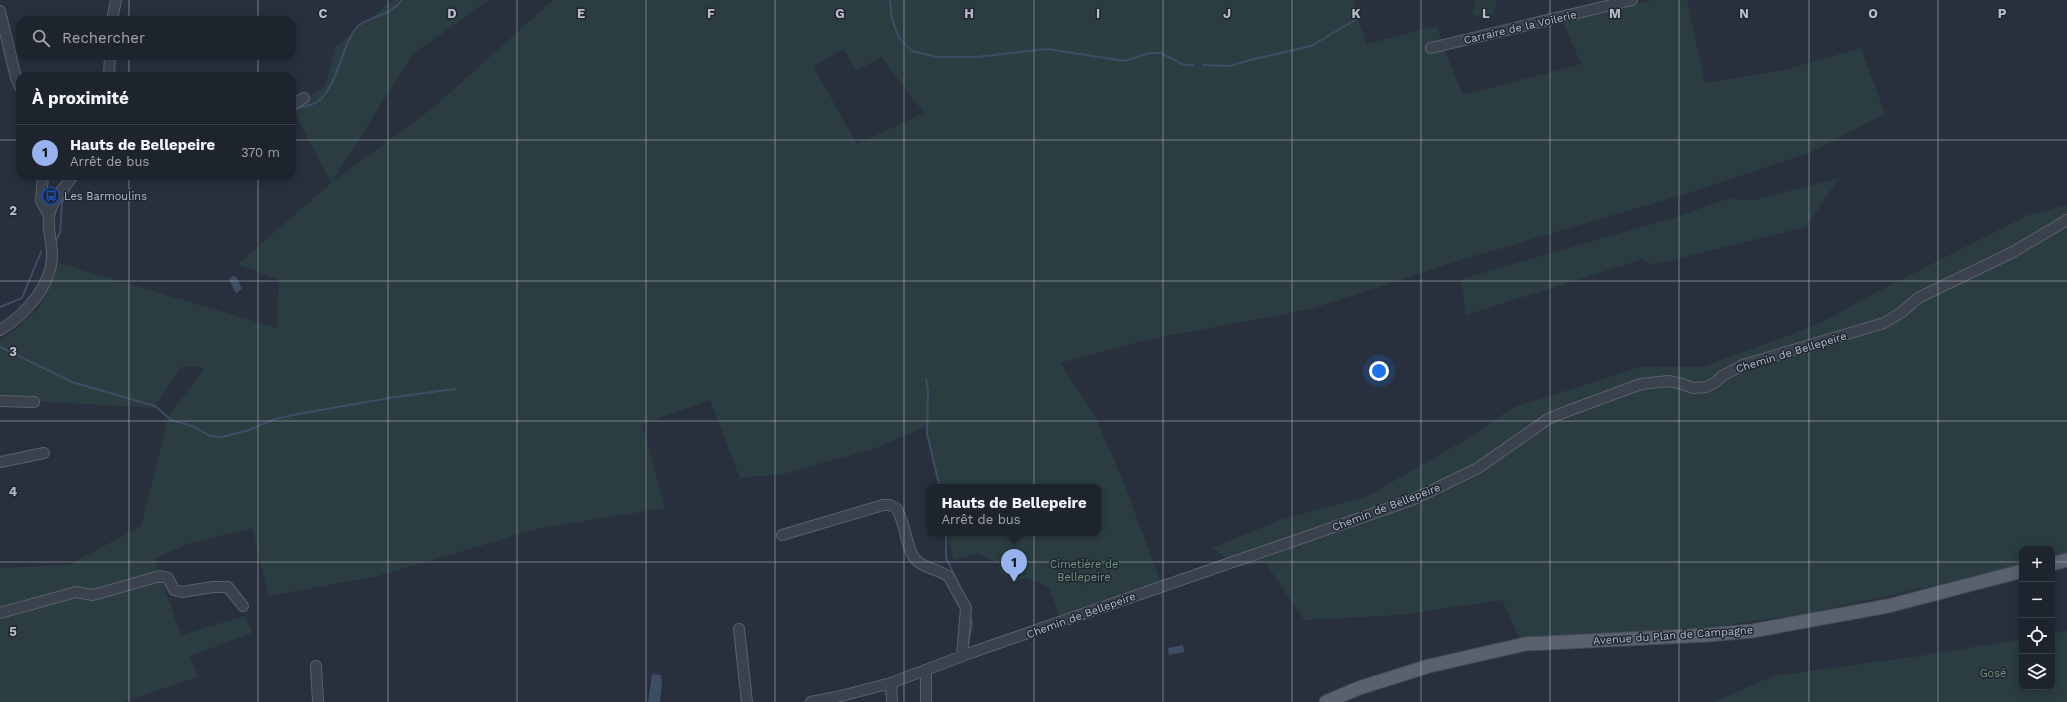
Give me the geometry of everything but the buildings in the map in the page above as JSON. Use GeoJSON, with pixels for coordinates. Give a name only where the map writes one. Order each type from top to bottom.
{"type":"FeatureCollection","features":[{"type":"Feature","properties":{"kind":"main road"},"geometry":{"type":"LineString","coordinates":[[2055,563],[2067,560]]}},
{"type":"Feature","properties":{"kind":"main road"},"geometry":{"type":"LineString","coordinates":[[2055,569],[2067,566]]}},
{"type":"Feature","properties":{"kind":"main road","name":"Avenue du Plan de Campagne"},"geometry":{"type":"LineString","coordinates":[[1326,702],[1359,688],[1429,666],[1526,644],[1707,635],[1752,631],[1888,606],[2019,572]]}},
{"type":"Feature","properties":{"kind":"main road","name":"Avenue du Plan de Campagne"},"geometry":{"type":"LineString","coordinates":[[1344,702],[1428,674],[1508,654],[1582,648],[1712,642],[1756,637],[1874,616],[2019,579]]}},
{"type":"Feature","properties":{"kind":"street"},"geometry":{"type":"LineString","coordinates":[[113,16],[116,0]]}},
{"type":"Feature","properties":{"kind":"street","name":"Carraire de la Voilerie"},"geometry":{"type":"LineString","coordinates":[[1431,48],[1632,0]]}},
{"type":"Feature","properties":{"kind":"street"},"geometry":{"type":"LineString","coordinates":[[0,11],[16,78]]}},
{"type":"Feature","properties":{"kind":"street"},"geometry":{"type":"LineString","coordinates":[[109,72],[110,60]]}},
{"type":"Feature","properties":{"kind":"street"},"geometry":{"type":"LineString","coordinates":[[296,102],[304,98]]}},
{"type":"Feature","properties":{"kind":"street"},"geometry":{"type":"LineString","coordinates":[[43,180],[41,201],[49,215]]}},
{"type":"Feature","properties":{"kind":"street"},"geometry":{"type":"LineString","coordinates":[[0,330],[13,322],[27,310],[49,272],[52,255],[49,235],[49,215],[54,202],[70,180]]}},
{"type":"Feature","properties":{"kind":"street","name":"Chemin de Bellepeire"},"geometry":{"type":"LineString","coordinates":[[811,702],[890,684],[962,656],[1412,500],[1478,468],[1548,419],[1641,384],[1668,381],[1693,388],[1706,387],[1716,382],[1722,376],[1743,365],[1884,323],[1902,312],[1918,298],[1960,276],[2013,252],[2067,220]]}},
{"type":"Feature","properties":{"kind":"street"},"geometry":{"type":"LineString","coordinates":[[0,401],[34,402]]}},
{"type":"Feature","properties":{"kind":"street"},"geometry":{"type":"LineString","coordinates":[[0,462],[44,453]]}},
{"type":"Feature","properties":{"kind":"street"},"geometry":{"type":"LineString","coordinates":[[782,535],[883,505],[890,505],[896,508],[914,557],[924,566],[949,577],[966,608],[962,656]]}},
{"type":"Feature","properties":{"kind":"street"},"geometry":{"type":"LineString","coordinates":[[0,613],[76,592],[93,595],[160,576],[168,578],[174,590],[182,592],[213,586],[228,587],[243,606]]}},
{"type":"Feature","properties":{"kind":"street"},"geometry":{"type":"LineString","coordinates":[[739,629],[747,702]]}},
{"type":"Feature","properties":{"kind":"street"},"geometry":{"type":"LineString","coordinates":[[316,666],[318,702]]}},
{"type":"Feature","properties":{"kind":"street"},"geometry":{"type":"LineString","coordinates":[[926,670],[926,702]]}},
{"type":"Feature","properties":{"kind":"street"},"geometry":{"type":"LineString","coordinates":[[890,684],[892,702]]}},
{"type":"Feature","properties":{"kind":"green space","name":"Cimetière de Bellepeire"},"geometry":{"type":"Polygon","coordinates":[[[393,0],[489,0],[413,54],[332,182],[434,107],[553,0],[1353,0],[1366,44],[1437,26],[1444,49],[1463,95],[1581,64],[1563,22],[1652,0],[1687,0],[1705,83],[1784,70],[1861,48],[1885,114],[1807,154],[1682,195],[1451,263],[1311,309],[1146,340],[1060,363],[1096,418],[1124,483],[1161,583],[1060,618],[1049,587],[1026,578],[1016,581],[1000,573],[998,563],[977,553],[954,560],[947,536],[1101,536],[1101,484],[937,484],[925,427],[876,448],[783,474],[740,478],[710,400],[642,424],[665,508],[537,529],[378,576],[269,596],[252,528],[187,544],[154,559],[181,635],[245,616],[252,633],[190,656],[198,677],[124,702],[0,702],[0,568],[69,565],[141,526],[169,415],[204,370],[200,367],[181,367],[154,408],[0,399],[0,339],[12,332],[39,308],[59,263],[277,328],[279,280],[238,264],[331,183],[296,116],[296,105],[325,86],[336,46],[393,0]],[[844,49],[813,66],[857,144],[924,113],[881,57],[856,71],[844,49]]]}},
{"type":"Feature","properties":{"kind":"green space"},"geometry":{"type":"Polygon","coordinates":[[[1476,0],[1497,0],[1491,21],[1472,14],[1476,0]]]}},
{"type":"Feature","properties":{"kind":"green space"},"geometry":{"type":"Polygon","coordinates":[[[1839,178],[1806,227],[1653,265],[1643,259],[1466,315],[1461,279],[1676,217],[1726,199],[1755,200],[1839,178]]]}},
{"type":"Feature","properties":{"kind":"green space"},"geometry":{"type":"Polygon","coordinates":[[[2067,205],[2067,553],[2055,556],[2055,546],[2019,546],[2019,566],[1971,578],[1798,615],[1691,630],[1519,637],[1502,600],[1400,615],[1304,620],[1265,562],[1238,567],[1212,548],[1282,519],[1366,497],[1465,440],[1512,408],[1640,367],[1702,367],[1798,332],[1828,319],[1869,296],[2026,216],[2067,205]]]}},
{"type":"Feature","properties":{"kind":"green space","name":"Gosé"},"geometry":{"type":"Polygon","coordinates":[[[2067,631],[2067,702],[1714,702],[1773,676],[1920,656],[2019,640],[2019,690],[2055,690],[2055,633],[2067,631]]]}},
{"type":"Feature","properties":{"kind":"water"},"geometry":{"type":"Polygon","coordinates":[[[233,276],[236,277],[242,289],[236,293],[229,280],[233,276]]]}},
{"type":"Feature","properties":{"kind":"water"},"geometry":{"type":"Polygon","coordinates":[[[1183,645],[1184,652],[1169,655],[1168,648],[1183,645]]]}},
{"type":"Feature","properties":{"kind":"water"},"geometry":{"type":"Polygon","coordinates":[[[652,674],[661,675],[662,685],[660,702],[648,702],[652,674]]]}},
{"type":"Feature","properties":{"kind":"waterway"},"geometry":{"type":"LineString","coordinates":[[296,109],[317,102],[329,89],[350,38],[358,26],[370,19],[390,11],[402,0]]}},
{"type":"Feature","properties":{"kind":"waterway"},"geometry":{"type":"LineString","coordinates":[[890,0],[892,19],[899,38],[912,51],[937,57],[976,57],[1047,49],[1125,61],[1150,53],[1161,53],[1184,65],[1193,65]]}},
{"type":"Feature","properties":{"kind":"waterway"},"geometry":{"type":"LineString","coordinates":[[1203,65],[1230,66],[1311,46],[1355,20]]}},
{"type":"Feature","properties":{"kind":"waterway"},"geometry":{"type":"LineString","coordinates":[[55,242],[60,233],[62,203],[71,186]]}},
{"type":"Feature","properties":{"kind":"waterway"},"geometry":{"type":"LineString","coordinates":[[0,307],[22,298],[41,252]]}},
{"type":"Feature","properties":{"kind":"waterway"},"geometry":{"type":"LineString","coordinates":[[0,347],[72,382],[155,406],[171,420],[192,426],[210,436],[222,437],[246,431],[275,419],[298,414],[395,397],[455,389]]}},
{"type":"Feature","properties":{"kind":"waterway"},"geometry":{"type":"LineString","coordinates":[[926,379],[928,389],[927,434],[939,484]]}},
{"type":"Feature","properties":{"kind":"waterway"},"geometry":{"type":"LineString","coordinates":[[946,536],[946,558],[959,585]]}},
{"type":"Feature","properties":{"kind":"waterway"},"geometry":{"type":"LineString","coordinates":[[968,645],[972,624],[970,615]]}},
{"type":"Feature","properties":{"kind":"place","name":"Les Barmoulins"},"geometry":{"type":"Point","coordinates":[51,196]}},
{"type":"Feature","properties":{"kind":"place","name":"Hauts de Bellepeire"},"geometry":{"type":"Point","coordinates":[1014,582]}}]}
